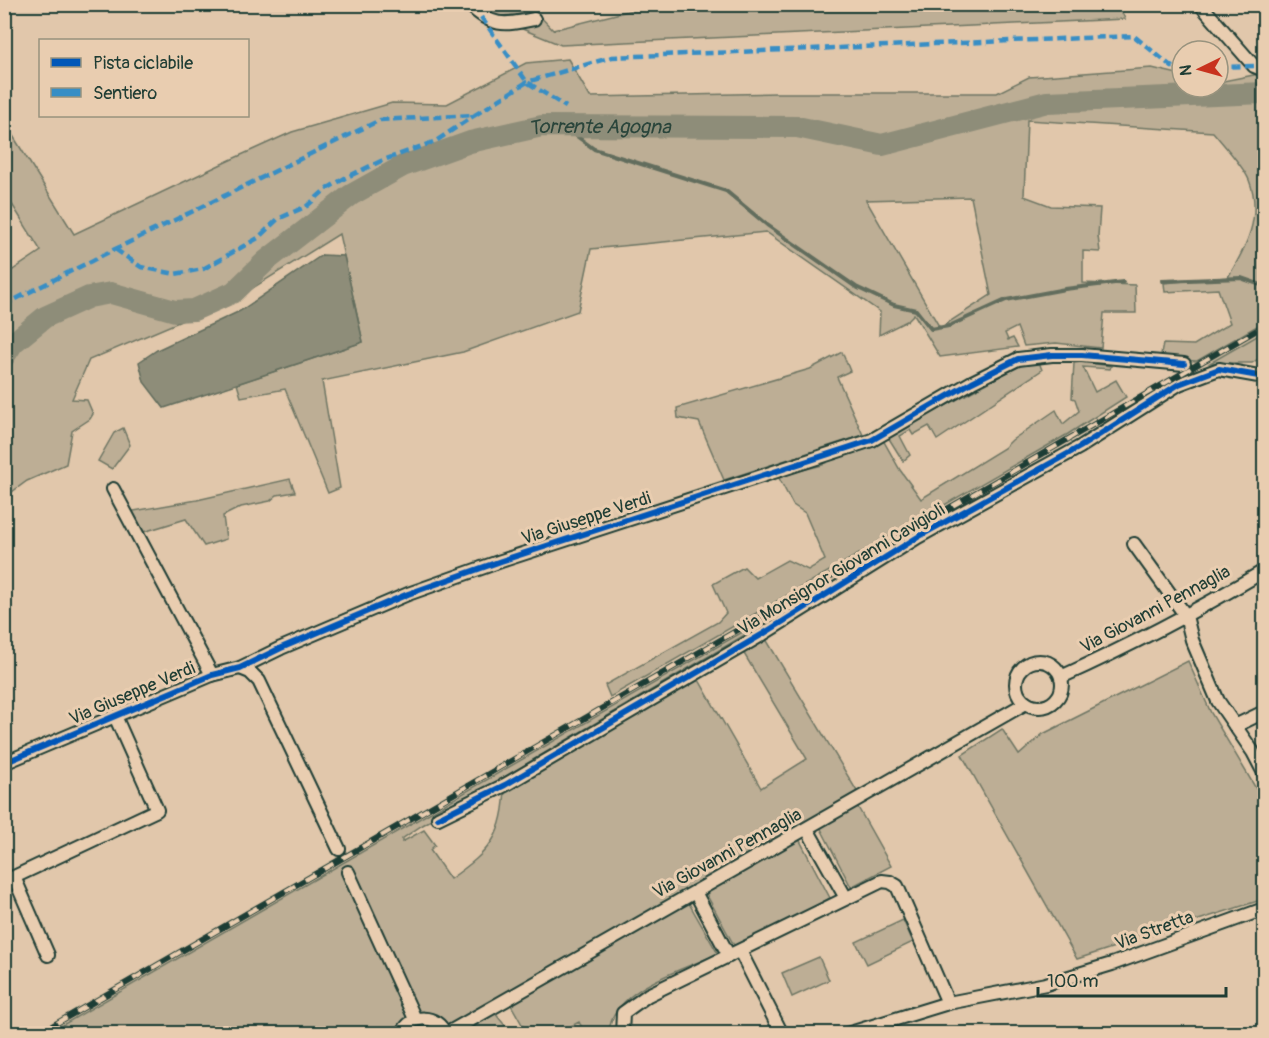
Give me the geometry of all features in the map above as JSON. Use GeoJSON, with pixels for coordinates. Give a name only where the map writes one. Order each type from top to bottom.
{"type":"FeatureCollection","features":[{"type":"Feature","properties":{"kind":"street"},"geometry":{"type":"LineString","coordinates":[[469,4],[481,17],[504,25],[534,19]]}},
{"type":"Feature","properties":{"kind":"street"},"geometry":{"type":"LineString","coordinates":[[1200,4],[1254,66],[1264,70]]}},
{"type":"Feature","properties":{"kind":"street","name":"Via Giuseppe Verdi"},"geometry":{"type":"LineString","coordinates":[[4,763],[212,675],[240,668],[408,594],[501,561],[872,440],[972,382],[1018,359],[1042,355],[1082,356],[1184,364]]}},
{"type":"Feature","properties":{"kind":"street","name":"Via Monsignor Giovanni Cavigioli"},"geometry":{"type":"LineString","coordinates":[[438,818],[505,785],[762,634],[918,537],[1080,447],[1179,384],[1219,369],[1264,377]]}},
{"type":"Feature","properties":{"kind":"street"},"geometry":{"type":"LineString","coordinates":[[113,489],[212,675]]}},
{"type":"Feature","properties":{"kind":"street"},"geometry":{"type":"LineString","coordinates":[[1134,544],[1186,616],[1192,640],[1218,701],[1253,752],[1264,773]]}},
{"type":"Feature","properties":{"kind":"street","name":"Via Giovanni Pennaglia"},"geometry":{"type":"LineString","coordinates":[[1062,677],[1122,650],[1264,571]]}},
{"type":"Feature","properties":{"kind":"street"},"geometry":{"type":"LineString","coordinates":[[1042,660],[1058,669],[1062,677],[1062,686],[1053,702],[1035,707],[1026,703],[1016,689],[1019,671],[1033,661],[1042,660]]}},
{"type":"Feature","properties":{"kind":"street"},"geometry":{"type":"LineString","coordinates":[[240,668],[250,672],[259,681],[339,849]]}},
{"type":"Feature","properties":{"kind":"street","name":"Via Giovanni Pennaglia"},"geometry":{"type":"LineString","coordinates":[[446,1034],[1026,703]]}},
{"type":"Feature","properties":{"kind":"street"},"geometry":{"type":"LineString","coordinates":[[1235,726],[1264,712]]}},
{"type":"Feature","properties":{"kind":"street"},"geometry":{"type":"LineString","coordinates":[[48,955],[14,877],[157,810],[115,716]]}},
{"type":"Feature","properties":{"kind":"street"},"geometry":{"type":"LineString","coordinates":[[807,829],[846,898]]}},
{"type":"Feature","properties":{"kind":"street"},"geometry":{"type":"LineString","coordinates":[[349,875],[415,1019]]}},
{"type":"Feature","properties":{"kind":"street"},"geometry":{"type":"LineString","coordinates":[[622,1034],[623,1013],[648,995],[882,881],[897,886],[948,1003]]}},
{"type":"Feature","properties":{"kind":"street"},"geometry":{"type":"LineString","coordinates":[[695,892],[735,953],[782,1034]]}},
{"type":"Feature","properties":{"kind":"street","name":"Via Stretta"},"geometry":{"type":"LineString","coordinates":[[847,1034],[948,1003],[1046,984],[1112,964],[1264,909]]}},
{"type":"Feature","properties":{"kind":"street"},"geometry":{"type":"LineString","coordinates":[[402,1034],[409,1023],[415,1019],[430,1018],[442,1027],[446,1034]]}},
{"type":"Feature","properties":{"kind":"shaded area"},"geometry":{"type":"Polygon","coordinates":[[[649,4],[1118,4],[1125,19],[561,45],[503,21],[479,5],[545,5],[535,11],[553,30],[649,4]]]}},
{"type":"Feature","properties":{"kind":"shaded area"},"geometry":{"type":"Polygon","coordinates":[[[568,59],[590,97],[777,93],[997,93],[1029,77],[1152,68],[1170,72],[1170,99],[1230,99],[1230,80],[1264,73],[1264,322],[1197,361],[1160,359],[1163,344],[1194,345],[1230,323],[1218,289],[1165,292],[1164,283],[1228,277],[1241,255],[1250,231],[1254,206],[1249,180],[1238,162],[1213,132],[1027,120],[1024,196],[1051,206],[1100,208],[1098,236],[1100,252],[1083,251],[1083,283],[1135,285],[1136,313],[1104,313],[1101,348],[1056,343],[1024,346],[1017,327],[1005,333],[1008,340],[1013,338],[1018,347],[940,357],[914,314],[907,321],[879,335],[880,312],[766,232],[591,249],[578,311],[463,352],[322,381],[340,488],[328,493],[285,389],[241,397],[237,384],[363,342],[339,234],[240,296],[89,360],[72,399],[87,400],[93,414],[90,419],[72,431],[66,464],[27,481],[5,497],[4,276],[41,251],[5,193],[5,123],[74,234],[292,132],[392,103],[447,104],[526,63],[568,59]],[[971,197],[866,200],[940,328],[991,295],[971,197]]]}},
{"type":"Feature","properties":{"kind":"shaded area"},"geometry":{"type":"Polygon","coordinates":[[[322,255],[344,256],[363,342],[164,408],[144,382],[139,362],[157,350],[240,311],[322,255]]]}},
{"type":"Feature","properties":{"kind":"shaded area"},"geometry":{"type":"Polygon","coordinates":[[[1264,322],[1264,332],[1210,363],[1197,361],[1264,322]]]}},
{"type":"Feature","properties":{"kind":"shaded area"},"geometry":{"type":"Polygon","coordinates":[[[1264,332],[1264,355],[1252,363],[1210,363],[1264,332]]]}},
{"type":"Feature","properties":{"kind":"shaded area"},"geometry":{"type":"Polygon","coordinates":[[[842,352],[850,371],[837,377],[863,435],[724,480],[699,422],[678,418],[677,408],[810,369],[842,352]]]}},
{"type":"Feature","properties":{"kind":"shaded area"},"geometry":{"type":"Polygon","coordinates":[[[1039,362],[1042,370],[937,440],[929,426],[913,435],[910,430],[900,436],[910,455],[903,461],[888,437],[1013,369],[1039,362]]]}},
{"type":"Feature","properties":{"kind":"shaded area"},"geometry":{"type":"Polygon","coordinates":[[[1074,363],[1111,366],[1110,369],[1083,367],[1095,392],[1116,380],[1126,397],[1068,434],[610,697],[605,685],[718,622],[726,613],[713,584],[744,567],[755,578],[787,560],[808,570],[825,560],[805,513],[793,505],[778,476],[823,465],[823,461],[883,440],[900,470],[921,499],[1004,448],[1056,410],[1063,424],[1079,411],[1075,399],[1072,398],[1074,363]]]}},
{"type":"Feature","properties":{"kind":"shaded area"},"geometry":{"type":"Polygon","coordinates":[[[123,428],[130,445],[112,469],[98,461],[114,433],[123,428]]]}},
{"type":"Feature","properties":{"kind":"shaded area"},"geometry":{"type":"Polygon","coordinates":[[[290,479],[295,492],[277,495],[270,501],[241,507],[223,516],[226,539],[204,546],[186,519],[140,533],[128,512],[197,500],[290,479]]]}},
{"type":"Feature","properties":{"kind":"shaded area"},"geometry":{"type":"Polygon","coordinates":[[[824,585],[824,588],[402,839],[402,842],[424,830],[435,845],[430,850],[450,879],[485,850],[498,830],[502,817],[505,785],[695,673],[761,788],[807,759],[740,647],[763,634],[861,798],[855,802],[891,866],[851,887],[818,823],[797,835],[830,898],[736,949],[703,888],[686,898],[718,954],[669,974],[635,993],[622,1004],[613,1018],[609,1033],[585,1033],[579,1022],[558,1033],[546,1031],[527,1033],[507,998],[490,1007],[511,1033],[47,1034],[824,585]]]}},
{"type":"Feature","properties":{"kind":"shaded area"},"geometry":{"type":"Polygon","coordinates":[[[1188,661],[1211,713],[1264,802],[1264,899],[1077,959],[962,755],[1002,729],[1019,755],[1043,734],[1188,661]]]}},
{"type":"Feature","properties":{"kind":"shaded area"},"geometry":{"type":"Polygon","coordinates":[[[903,920],[913,942],[867,964],[856,942],[903,920]]]}},
{"type":"Feature","properties":{"kind":"shaded area"},"geometry":{"type":"Polygon","coordinates":[[[819,957],[829,980],[792,997],[782,973],[819,957]]]}},
{"type":"Feature","properties":{"kind":"waterway","name":"Torrente Agogna"},"geometry":{"type":"LineString","coordinates":[[4,357],[13,343],[45,317],[89,297],[111,293],[175,311],[194,310],[234,292],[266,261],[351,195],[403,166],[470,142],[542,126],[797,127],[882,145],[1047,102],[1264,93]]}},
{"type":"Feature","properties":{"kind":"waterway"},"geometry":{"type":"LineString","coordinates":[[563,126],[594,149],[726,191],[767,225],[856,287],[894,305],[916,310],[931,329],[949,326],[1006,300],[1065,289],[1123,282]]}},
{"type":"Feature","properties":{"kind":"waterway"},"geometry":{"type":"LineString","coordinates":[[1162,281],[1241,278],[1264,286]]}},
{"type":"Feature","properties":{"kind":"tunnel"},"geometry":{"type":"LineString","coordinates":[[339,849],[348,872]]}},
{"type":"Feature","properties":{"kind":"railway"},"geometry":{"type":"LineString","coordinates":[[38,1034],[1264,326]]}},
{"type":"Feature","properties":{"kind":"marked path"},"geometry":{"type":"LineString","coordinates":[[481,17],[527,82],[566,107]]}},
{"type":"Feature","properties":{"kind":"marked path"},"geometry":{"type":"LineString","coordinates":[[4,305],[380,120],[475,115],[527,82],[612,57],[1134,36],[1170,65]]}},
{"type":"Feature","properties":{"kind":"marked path"},"geometry":{"type":"LineString","coordinates":[[1230,67],[1254,66]]}},
{"type":"Feature","properties":{"kind":"marked path"},"geometry":{"type":"LineString","coordinates":[[115,249],[141,267],[175,274],[203,269],[258,238],[278,219],[307,206],[325,190],[345,178],[381,161],[436,141],[475,115]]}},
{"type":"Feature","properties":{"kind":"cycle path"},"geometry":{"type":"LineString","coordinates":[[4,763],[212,675],[240,668],[408,594],[501,561],[872,440],[972,382],[1018,359],[1052,355],[1082,355],[1184,364]]}},
{"type":"Feature","properties":{"kind":"cycle path"},"geometry":{"type":"LineString","coordinates":[[438,818],[505,785],[763,634],[918,537],[1080,447],[1179,384],[1219,369],[1264,377]]}}]}
